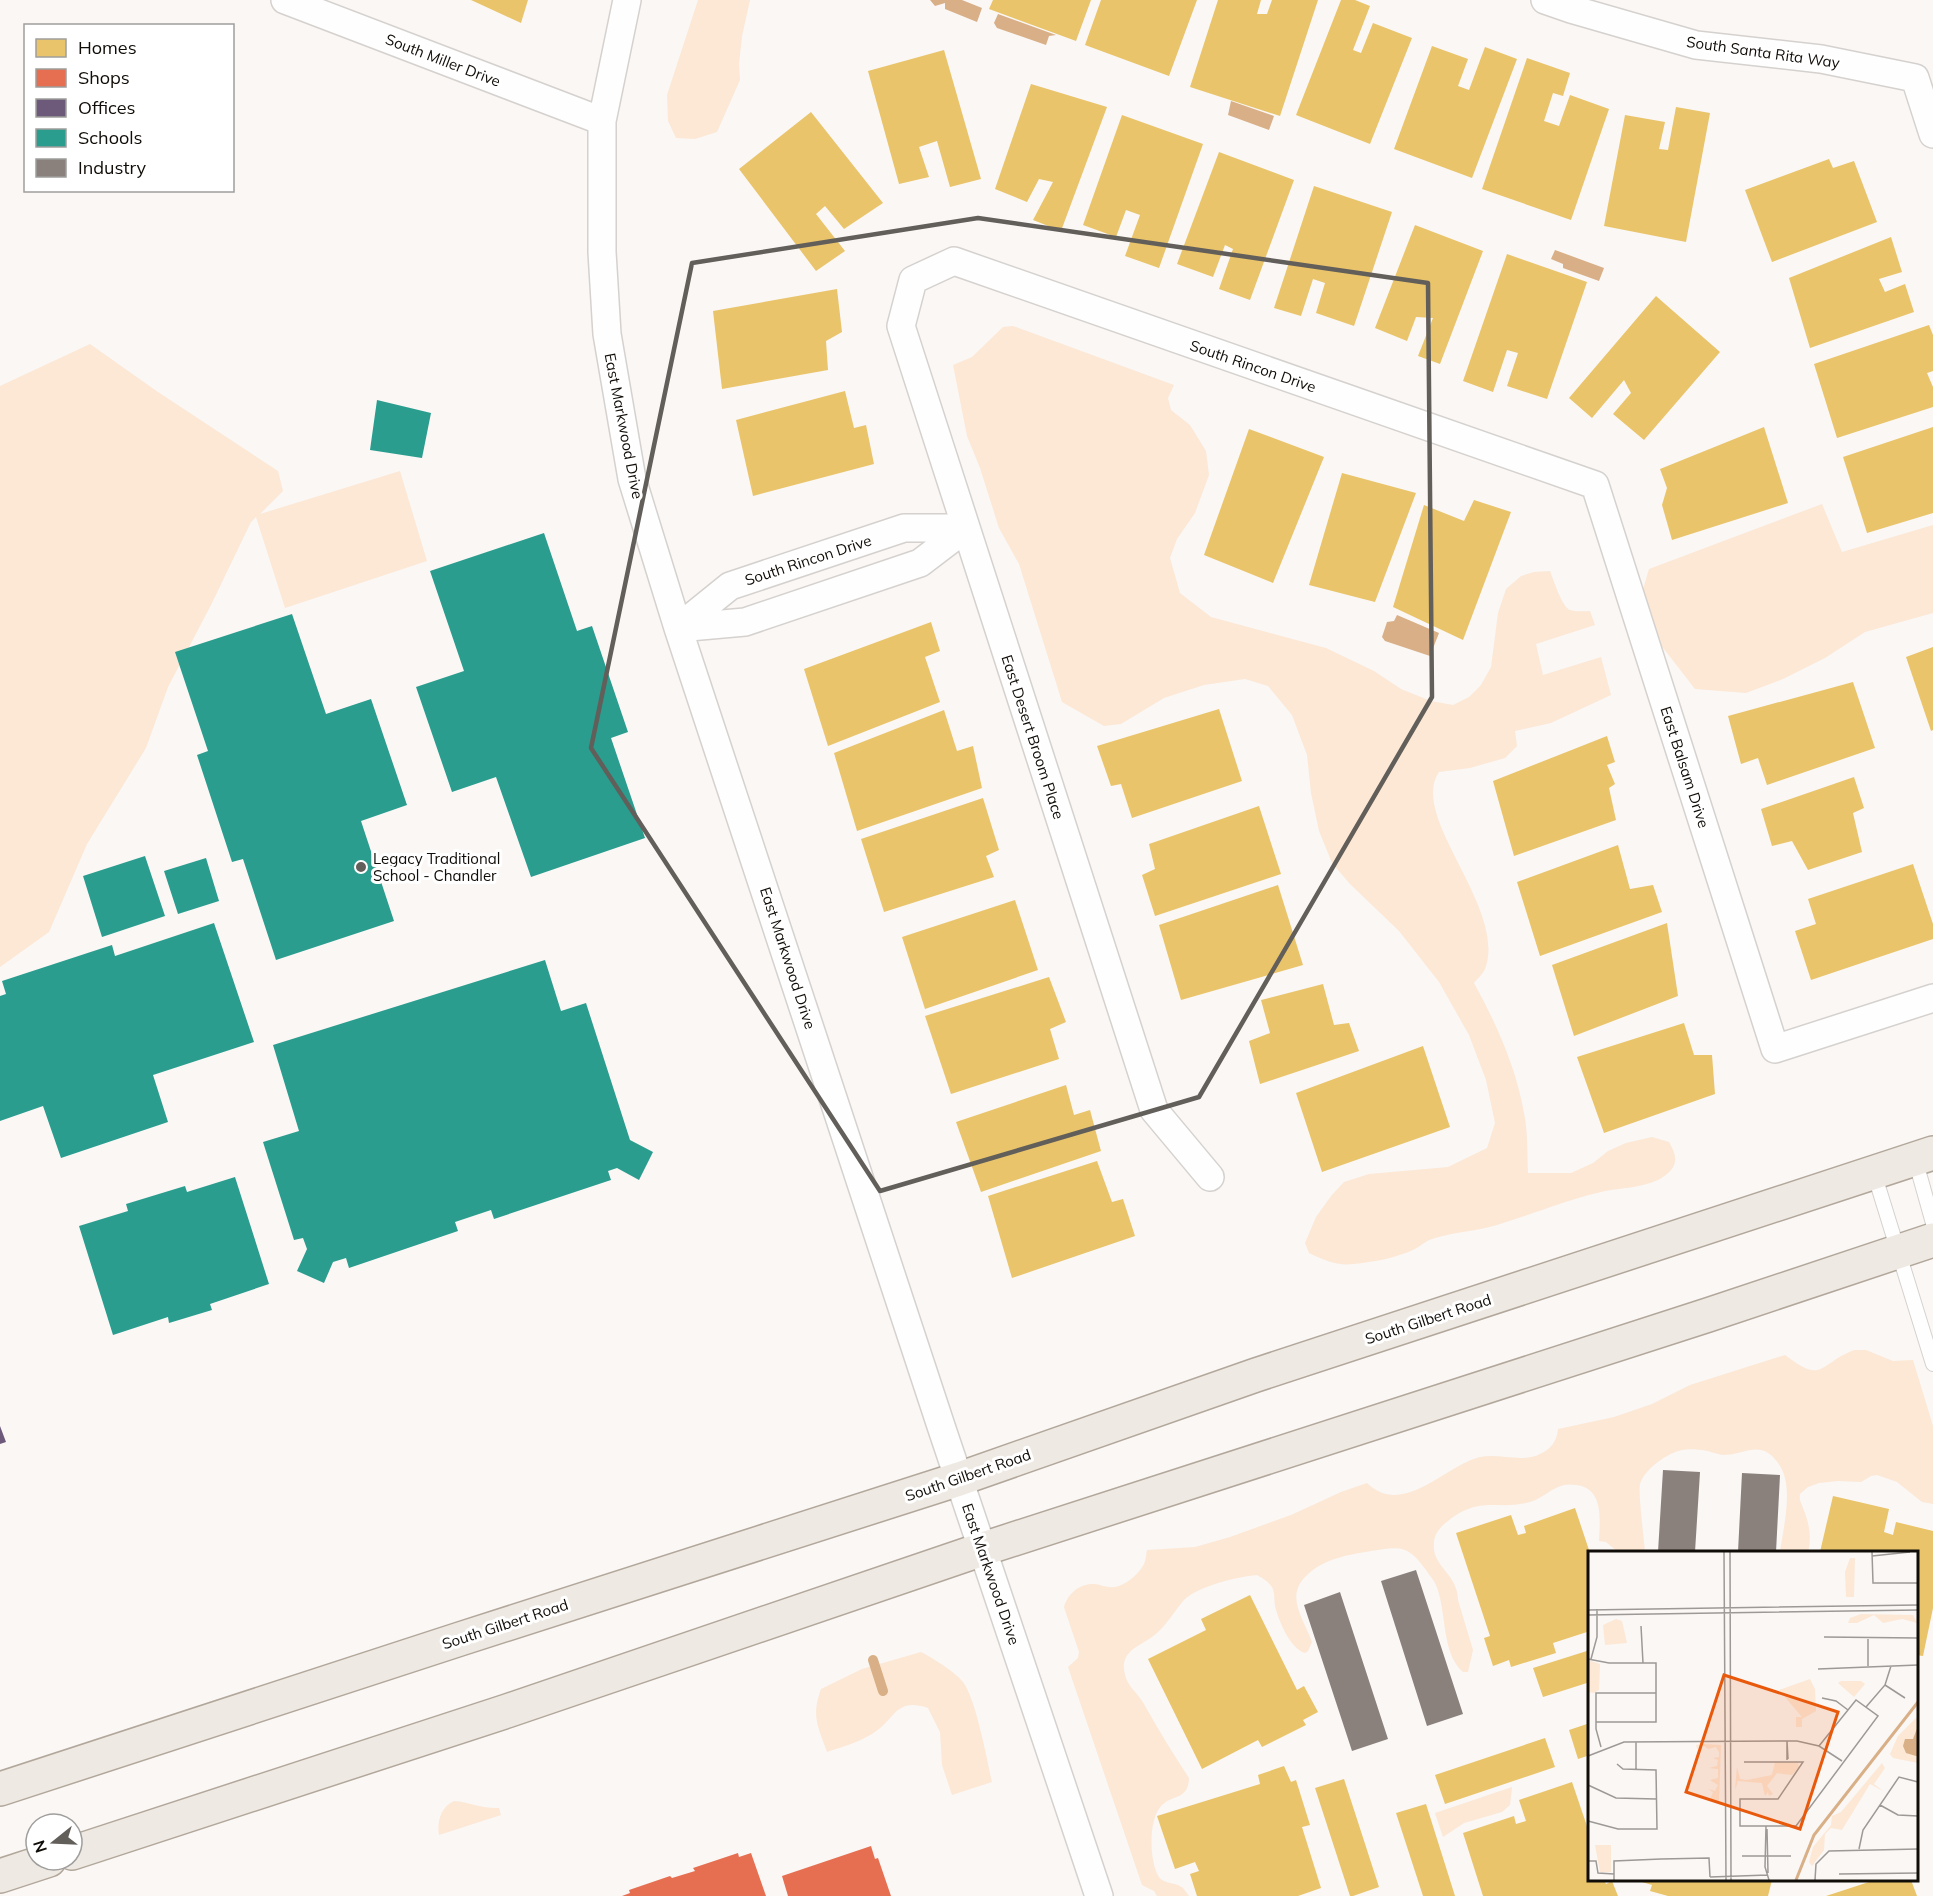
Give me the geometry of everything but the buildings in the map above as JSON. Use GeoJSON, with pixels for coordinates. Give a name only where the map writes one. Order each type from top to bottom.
{"type":"FeatureCollection","features":[{"type":"Feature","properties":{"kind":"main road","name":"South Gilbert Road"},"geometry":{"type":"LineString","coordinates":[[0,1789],[959,1479],[1256,1376],[1924,1156]]}},
{"type":"Feature","properties":{"kind":"main road"},"geometry":{"type":"LineString","coordinates":[[84,1849],[507,1711],[983,1549],[1696,1319],[1933,1240]]}},
{"type":"Feature","properties":{"kind":"main road"},"geometry":{"type":"LineString","coordinates":[[0,1876],[24,1868]]}},
{"type":"Feature","properties":{"kind":"street","name":"South Miller Drive"},"geometry":{"type":"LineString","coordinates":[[285,0],[602,121]]}},
{"type":"Feature","properties":{"kind":"street","name":"East Markwood Drive"},"geometry":{"type":"LineString","coordinates":[[627,0],[602,121],[602,252],[607,334],[632,479],[678,628],[1099,1896]]}},
{"type":"Feature","properties":{"kind":"street","name":"South Santa Rita Way"},"geometry":{"type":"LineString","coordinates":[[1545,0],[1696,45],[1821,59],[1915,78],[1933,134]]}},
{"type":"Feature","properties":{"kind":"street","name":"South Rincon Drive"},"geometry":{"type":"LineString","coordinates":[[913,280],[954,261],[1595,485]]}},
{"type":"Feature","properties":{"kind":"street","name":"East Desert Broom Place"},"geometry":{"type":"LineString","coordinates":[[913,280],[901,326],[1154,1110],[1210,1177]]}},
{"type":"Feature","properties":{"kind":"street","name":"East Balsam Drive"},"geometry":{"type":"LineString","coordinates":[[1595,485],[1775,1049],[1933,998]]}},
{"type":"Feature","properties":{"kind":"street","name":"South Rincon Drive"},"geometry":{"type":"LineString","coordinates":[[678,628],[730,586],[904,528],[966,528]]}},
{"type":"Feature","properties":{"kind":"street"},"geometry":{"type":"LineString","coordinates":[[678,628],[745,622],[920,562],[966,528]]}},
{"type":"Feature","properties":{"kind":"lane"},"geometry":{"type":"LineString","coordinates":[[1924,1156],[1933,1223]]}},
{"type":"Feature","properties":{"kind":"lane"},"geometry":{"type":"LineString","coordinates":[[1874,1173],[1933,1364]]}},
{"type":"Feature","properties":{"kind":"highlighted area"},"geometry":{"type":"Polygon","coordinates":[[[978,218],[1428,283],[1432,697],[1199,1097],[880,1191],[591,748],[692,263],[978,218]]]}},
{"type":"Feature","properties":{"kind":"shaded area"},"geometry":{"type":"Polygon","coordinates":[[[698,0],[750,0],[742,36],[740,80],[717,132],[695,139],[676,138],[668,121],[667,95],[698,0]]]}},
{"type":"Feature","properties":{"kind":"shaded area"},"geometry":{"type":"Polygon","coordinates":[[[930,0],[962,0],[982,8],[977,22],[945,9],[945,3],[935,6],[930,0]]]}},
{"type":"Feature","properties":{"kind":"shaded area"},"geometry":{"type":"Polygon","coordinates":[[[998,14],[1056,35],[1049,36],[1046,45],[997,28],[994,23],[998,14]]]}},
{"type":"Feature","properties":{"kind":"shaded area"},"geometry":{"type":"Polygon","coordinates":[[[1231,101],[1274,116],[1269,130],[1228,115],[1231,101]]]}},
{"type":"Feature","properties":{"kind":"shaded area"},"geometry":{"type":"Polygon","coordinates":[[[1555,250],[1604,268],[1599,281],[1563,268],[1563,264],[1551,259],[1555,250]]]}},
{"type":"Feature","properties":{"kind":"shaded area"},"geometry":{"type":"Polygon","coordinates":[[[1013,326],[1174,385],[1168,398],[1171,410],[1190,425],[1206,451],[1209,475],[1195,513],[1177,539],[1170,558],[1180,593],[1211,617],[1326,648],[1374,671],[1401,689],[1431,701],[1453,705],[1469,697],[1481,685],[1491,667],[1498,613],[1506,589],[1521,576],[1550,571],[1558,593],[1567,608],[1575,611],[1590,611],[1595,625],[1536,644],[1543,675],[1601,657],[1611,695],[1551,723],[1515,731],[1517,746],[1505,758],[1470,768],[1439,772],[1433,791],[1436,813],[1483,919],[1488,945],[1485,969],[1474,983],[1497,1030],[1516,1079],[1527,1135],[1528,1173],[1571,1173],[1626,1143],[1652,1137],[1669,1142],[1673,1151],[1675,1163],[1667,1174],[1643,1185],[1597,1193],[1497,1225],[1435,1238],[1408,1252],[1385,1259],[1342,1264],[1309,1253],[1305,1243],[1316,1217],[1344,1182],[1369,1174],[1448,1167],[1487,1148],[1495,1123],[1486,1080],[1469,1035],[1439,982],[1399,931],[1350,884],[1332,863],[1319,831],[1311,793],[1307,755],[1292,715],[1268,686],[1245,679],[1204,685],[1164,698],[1121,724],[1104,726],[1062,702],[1019,564],[999,528],[967,436],[953,365],[972,357],[1003,327],[1013,326]]]}},
{"type":"Feature","properties":{"kind":"shaded area"},"geometry":{"type":"Polygon","coordinates":[[[90,344],[278,471],[283,491],[260,514],[400,471],[427,561],[285,608],[256,517],[251,522],[168,687],[146,748],[87,844],[49,932],[0,967],[0,386],[90,344]]]}},
{"type":"Feature","properties":{"kind":"shaded area"},"geometry":{"type":"Polygon","coordinates":[[[1822,504],[1842,552],[1933,525],[1933,613],[1865,632],[1825,658],[1783,679],[1746,693],[1695,689],[1636,613],[1649,569],[1822,504]]]}},
{"type":"Feature","properties":{"kind":"shaded area"},"geometry":{"type":"Polygon","coordinates":[[[1397,615],[1439,633],[1430,656],[1385,641],[1382,637],[1387,622],[1394,621],[1397,615]]]}},
{"type":"Feature","properties":{"kind":"shaded area"},"geometry":{"type":"Polygon","coordinates":[[[1854,1350],[1866,1350],[1893,1361],[1913,1360],[1933,1426],[1933,1504],[1922,1502],[1897,1482],[1877,1475],[1861,1482],[1819,1483],[1808,1487],[1800,1494],[1809,1530],[1808,1551],[1780,1551],[1787,1497],[1784,1475],[1773,1457],[1760,1450],[1723,1455],[1704,1450],[1686,1450],[1673,1453],[1661,1460],[1642,1478],[1640,1506],[1645,1551],[1617,1551],[1606,1542],[1599,1541],[1600,1515],[1596,1498],[1585,1487],[1567,1484],[1530,1502],[1470,1508],[1443,1525],[1435,1536],[1434,1543],[1436,1558],[1457,1591],[1473,1650],[1468,1672],[1463,1672],[1451,1654],[1435,1583],[1420,1562],[1403,1549],[1390,1548],[1345,1556],[1321,1565],[1307,1575],[1300,1583],[1296,1599],[1312,1642],[1305,1653],[1294,1646],[1282,1626],[1275,1606],[1272,1587],[1257,1575],[1218,1583],[1190,1595],[1162,1628],[1130,1651],[1124,1662],[1125,1675],[1129,1684],[1144,1704],[1189,1778],[1186,1790],[1180,1796],[1162,1805],[1157,1811],[1152,1830],[1152,1851],[1159,1877],[1163,1881],[1181,1887],[1189,1896],[1157,1896],[1154,1891],[1142,1885],[1068,1667],[1078,1658],[1079,1652],[1064,1607],[1068,1597],[1075,1590],[1090,1584],[1112,1587],[1123,1584],[1142,1568],[1147,1550],[1195,1547],[1230,1537],[1291,1515],[1367,1483],[1381,1492],[1395,1495],[1409,1493],[1466,1462],[1480,1457],[1533,1457],[1553,1444],[1558,1429],[1614,1417],[1652,1404],[1690,1385],[1785,1355],[1807,1369],[1814,1370],[1821,1369],[1854,1350]]]}},
{"type":"Feature","properties":{"kind":"shaded area"},"geometry":{"type":"Polygon","coordinates":[[[921,1652],[954,1674],[968,1690],[992,1782],[952,1795],[942,1765],[940,1732],[928,1708],[917,1705],[902,1708],[867,1737],[827,1752],[816,1714],[821,1689],[862,1669],[921,1652]]]}},
{"type":"Feature","properties":{"kind":"shaded area"},"geometry":{"type":"Polygon","coordinates":[[[1512,1787],[1510,1805],[1502,1812],[1464,1823],[1443,1837],[1435,1813],[1512,1787]]]}},
{"type":"Feature","properties":{"kind":"shaded area"},"geometry":{"type":"Polygon","coordinates":[[[454,1801],[499,1808],[501,1815],[439,1835],[440,1816],[445,1807],[454,1801]]]}},
{"type":"Feature","properties":{"kind":"waterway"},"geometry":{"type":"LineString","coordinates":[[873,1660],[883,1691]]}},
{"type":"Feature","properties":{"kind":"place","name":"Legacy Traditional School - Chandler"},"geometry":{"type":"Point","coordinates":[361,867]}}]}
